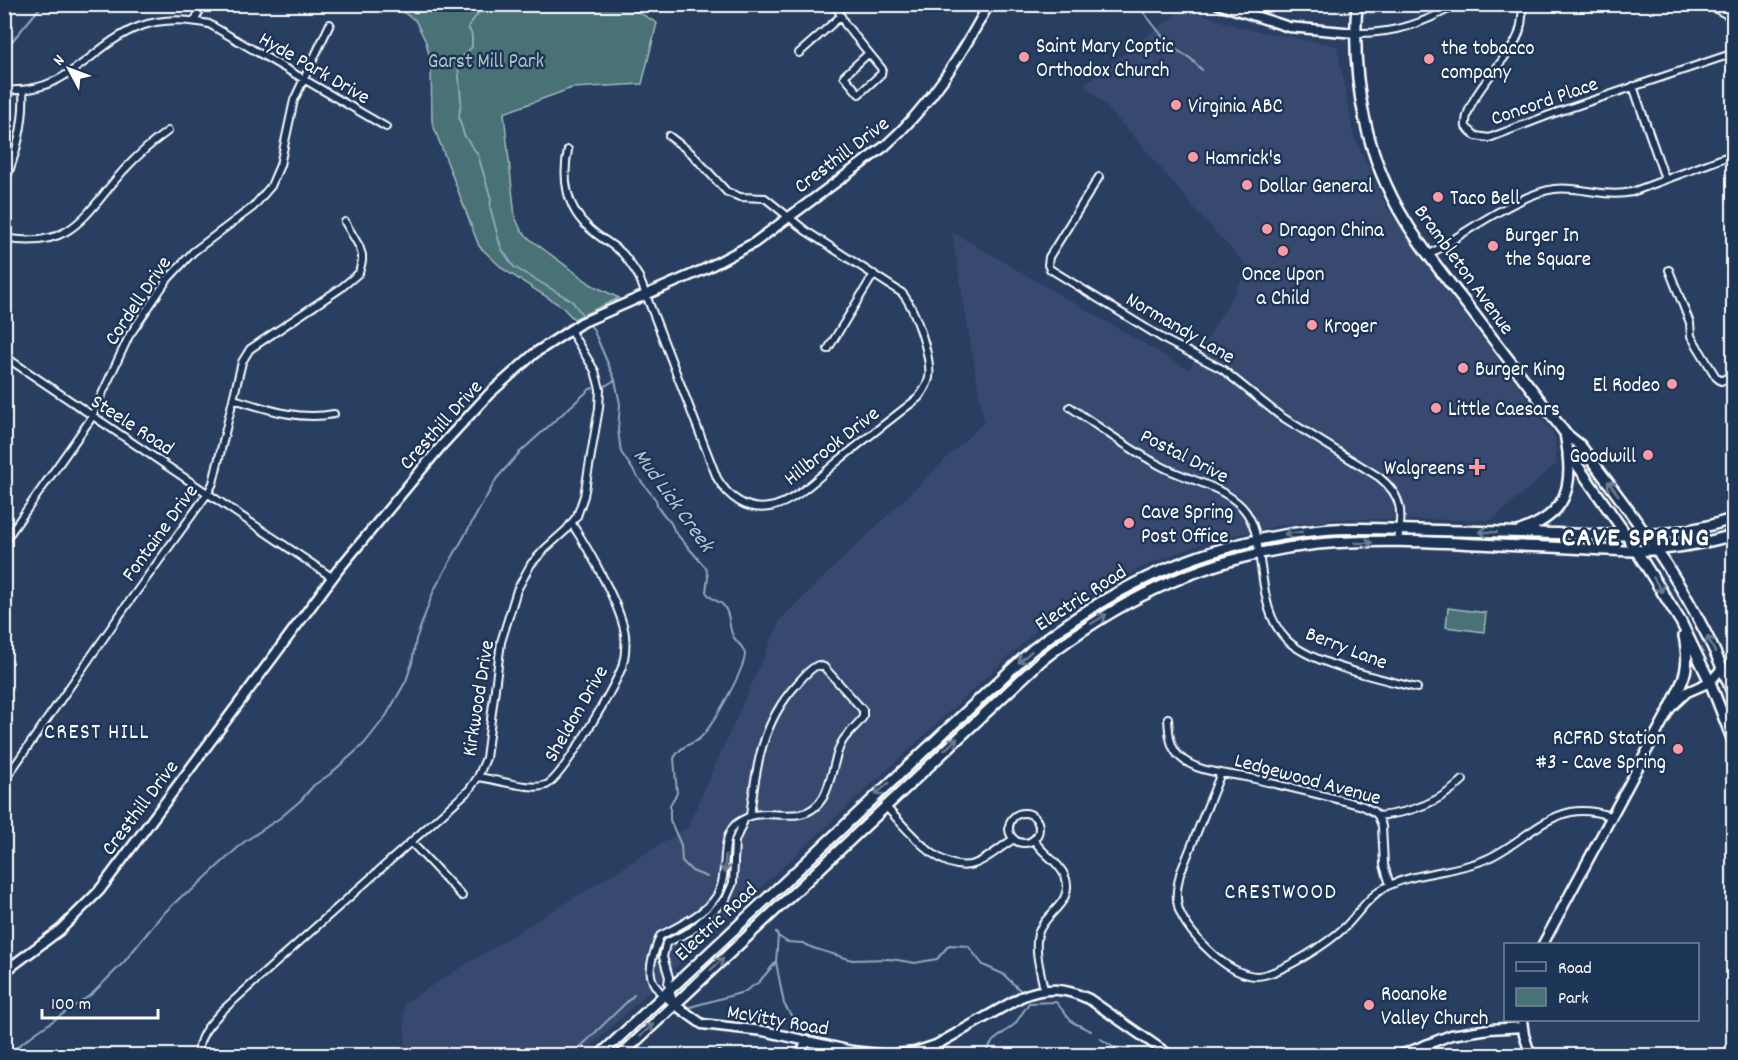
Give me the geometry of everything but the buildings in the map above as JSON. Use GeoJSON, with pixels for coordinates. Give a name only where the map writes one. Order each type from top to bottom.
{"type":"FeatureCollection","features":[{"type":"Feature","properties":{"kind":"main road","name":"Brambleton Avenue"},"geometry":{"type":"LineString","coordinates":[[1357,4],[1354,33],[1363,113],[1393,197],[1406,222],[1565,433],[1580,444],[1648,535],[1696,612],[1723,667],[1734,698]]}},
{"type":"Feature","properties":{"kind":"main road","name":"Brambleton Avenue"},"geometry":{"type":"LineString","coordinates":[[1565,433],[1568,452],[1627,536],[1681,622],[1710,682],[1734,744]]}},
{"type":"Feature","properties":{"kind":"main road"},"geometry":{"type":"LineString","coordinates":[[1515,532],[1538,525],[1551,515],[1562,501],[1568,487],[1570,472],[1568,452]]}},
{"type":"Feature","properties":{"kind":"main road","name":"Electric Road"},"geometry":{"type":"LineString","coordinates":[[599,1056],[983,695],[1055,632],[1099,602],[1154,573],[1208,552],[1256,539],[1322,530],[1400,529],[1627,536],[1690,530],[1734,518]]}},
{"type":"Feature","properties":{"kind":"main road","name":"Electric Road"},"geometry":{"type":"LineString","coordinates":[[620,1056],[1042,660],[1089,625],[1135,598],[1173,580],[1224,562],[1259,553],[1319,544],[1398,543],[1635,550],[1690,545],[1734,535]]}},
{"type":"Feature","properties":{"kind":"main road"},"geometry":{"type":"LineString","coordinates":[[1671,708],[1688,668],[1681,622]]}},
{"type":"Feature","properties":{"kind":"street"},"geometry":{"type":"LineString","coordinates":[[196,18],[203,4]]}},
{"type":"Feature","properties":{"kind":"street"},"geometry":{"type":"LineString","coordinates":[[835,4],[848,29],[869,53],[882,72],[860,94],[844,76],[869,53]]}},
{"type":"Feature","properties":{"kind":"street","name":"Cresthill Drive"},"geometry":{"type":"LineString","coordinates":[[4,972],[60,930],[99,891],[333,578],[469,415],[535,353],[582,322],[736,254],[885,146],[917,115],[949,73],[989,4]]}},
{"type":"Feature","properties":{"kind":"street"},"geometry":{"type":"LineString","coordinates":[[1218,4],[1289,27],[1354,33],[1402,29],[1431,19],[1458,4]]}},
{"type":"Feature","properties":{"kind":"street","name":"Concord Place"},"geometry":{"type":"LineString","coordinates":[[1523,4],[1516,41],[1474,99],[1466,114],[1466,126],[1476,136],[1489,138],[1633,86],[1734,53]]}},
{"type":"Feature","properties":{"kind":"street"},"geometry":{"type":"LineString","coordinates":[[1706,4],[1734,18]]}},
{"type":"Feature","properties":{"kind":"street","name":"Hyde Park Drive"},"geometry":{"type":"LineString","coordinates":[[170,13],[196,18],[209,24],[386,127]]}},
{"type":"Feature","properties":{"kind":"street"},"geometry":{"type":"LineString","coordinates":[[799,53],[841,16]]}},
{"type":"Feature","properties":{"kind":"street","name":"Cordell Drive"},"geometry":{"type":"LineString","coordinates":[[4,542],[92,416],[129,336],[167,280],[193,252],[253,207],[270,186],[280,165],[294,100],[330,24]]}},
{"type":"Feature","properties":{"kind":"street"},"geometry":{"type":"LineString","coordinates":[[4,90],[23,90],[57,78],[96,43]]}},
{"type":"Feature","properties":{"kind":"street"},"geometry":{"type":"LineString","coordinates":[[1633,86],[1665,180]]}},
{"type":"Feature","properties":{"kind":"street"},"geometry":{"type":"LineString","coordinates":[[4,185],[18,148],[23,116],[23,90]]}},
{"type":"Feature","properties":{"kind":"street"},"geometry":{"type":"LineString","coordinates":[[4,238],[41,240],[62,234],[77,225],[99,203],[135,158],[168,131]]}},
{"type":"Feature","properties":{"kind":"street","name":"Hillbrook Drive"},"geometry":{"type":"LineString","coordinates":[[568,150],[566,185],[573,208],[587,227],[622,254],[639,277],[717,478],[727,493],[745,505],[771,507],[801,491],[918,398],[929,375],[913,308],[902,293],[806,231],[765,198],[740,197],[727,192],[691,153],[669,136]]}},
{"type":"Feature","properties":{"kind":"street"},"geometry":{"type":"LineString","coordinates":[[1429,255],[1496,214],[1544,191],[1564,189],[1618,195],[1734,154]]}},
{"type":"Feature","properties":{"kind":"street","name":"Normandy Lane"},"geometry":{"type":"LineString","coordinates":[[1099,177],[1049,257],[1050,269],[1167,341],[1222,369],[1279,415],[1379,477],[1392,489],[1397,498],[1401,517],[1398,543]]}},
{"type":"Feature","properties":{"kind":"street","name":"Fontaine Drive"},"geometry":{"type":"LineString","coordinates":[[4,781],[110,628],[208,493],[213,483],[242,362],[250,349],[341,288],[359,273],[362,255],[345,222]]}},
{"type":"Feature","properties":{"kind":"street"},"geometry":{"type":"LineString","coordinates":[[1669,270],[1690,323],[1691,336],[1716,377],[1721,381],[1734,374]]}},
{"type":"Feature","properties":{"kind":"street"},"geometry":{"type":"LineString","coordinates":[[828,349],[874,274]]}},
{"type":"Feature","properties":{"kind":"street","name":"Kirkwood Drive"},"geometry":{"type":"LineString","coordinates":[[198,1056],[198,1046],[204,1031],[223,1010],[469,790],[478,777],[489,743],[501,642],[517,590],[531,564],[572,524],[584,496],[600,389],[596,371],[570,330]]}},
{"type":"Feature","properties":{"kind":"street","name":"Steele Road"},"geometry":{"type":"LineString","coordinates":[[4,356],[333,578]]}},
{"type":"Feature","properties":{"kind":"street"},"geometry":{"type":"LineString","coordinates":[[234,399],[261,408],[301,416],[334,414]]}},
{"type":"Feature","properties":{"kind":"street","name":"Postal Drive"},"geometry":{"type":"LineString","coordinates":[[1070,407],[1161,466],[1231,498],[1244,509],[1250,519],[1259,553]]}},
{"type":"Feature","properties":{"kind":"street","name":"Sheldon Drive"},"geometry":{"type":"LineString","coordinates":[[478,777],[537,787],[552,782],[577,746],[621,667],[625,644],[622,622],[600,574],[572,524]]}},
{"type":"Feature","properties":{"kind":"street","name":"Berry Lane"},"geometry":{"type":"LineString","coordinates":[[1259,553],[1263,588],[1269,608],[1280,630],[1293,645],[1303,652],[1337,666],[1417,688]]}},
{"type":"Feature","properties":{"kind":"street"},"geometry":{"type":"LineString","coordinates":[[665,992],[669,977],[663,957],[666,943],[691,931],[726,898],[733,883],[735,841],[744,820],[750,816],[759,760],[765,735],[773,717],[783,699],[807,673],[818,665],[824,667],[864,714],[862,720],[841,743],[829,788],[819,802],[802,814],[758,814],[750,816],[735,824],[730,832],[725,851],[722,885],[716,897],[702,911],[660,936],[654,951],[650,977],[653,985],[665,992],[674,1004]]}},
{"type":"Feature","properties":{"kind":"street"},"geometry":{"type":"LineString","coordinates":[[1543,943],[1671,708],[1687,692],[1710,682],[1723,667]]}},
{"type":"Feature","properties":{"kind":"street","name":"Ledgewood Avenue"},"geometry":{"type":"LineString","coordinates":[[1168,718],[1171,743],[1181,758],[1187,762],[1353,804],[1366,808],[1378,816],[1400,814],[1423,807],[1463,780]]}},
{"type":"Feature","properties":{"kind":"street"},"geometry":{"type":"LineString","coordinates":[[1221,772],[1180,874],[1176,895],[1180,911],[1189,927],[1211,951],[1235,971],[1251,976],[1260,976],[1304,956],[1339,932],[1375,895],[1390,885],[1486,860],[1560,815],[1590,811],[1611,816]]}},
{"type":"Feature","properties":{"kind":"street"},"geometry":{"type":"LineString","coordinates":[[885,806],[932,854],[949,864],[965,866],[978,862],[1014,839]]}},
{"type":"Feature","properties":{"kind":"street"},"geometry":{"type":"LineString","coordinates":[[1025,813],[1034,816],[1039,832],[1034,840],[1024,843],[1014,839],[1010,823],[1018,814],[1025,813]]}},
{"type":"Feature","properties":{"kind":"street"},"geometry":{"type":"LineString","coordinates":[[1378,816],[1382,826],[1384,865],[1390,885]]}},
{"type":"Feature","properties":{"kind":"street"},"geometry":{"type":"LineString","coordinates":[[1034,840],[1062,871],[1067,885],[1062,903],[1045,920],[1037,940],[1044,990]]}},
{"type":"Feature","properties":{"kind":"street"},"geometry":{"type":"LineString","coordinates":[[411,842],[462,896]]}},
{"type":"Feature","properties":{"kind":"street","name":"McVitty Road"},"geometry":{"type":"LineString","coordinates":[[674,1004],[702,1024],[763,1031],[852,1052],[876,1055],[925,1053],[1026,995],[1044,990],[1065,990],[1089,999],[1171,1056]]}},
{"type":"Feature","properties":{"kind":"street"},"geometry":{"type":"LineString","coordinates":[[1398,1056],[1451,1035],[1522,1023],[1531,1056]]}},
{"type":"Feature","properties":{"kind":"street"},"geometry":{"type":"LineString","coordinates":[[800,1056],[807,1040]]}},
{"type":"Feature","properties":{"kind":"street"},"geometry":{"type":"LineString","coordinates":[[486,1056],[495,1056]]}},
{"type":"Feature","properties":{"kind":"shaded area"},"geometry":{"type":"Polygon","coordinates":[[[1290,5],[1422,5],[1378,15],[1332,14],[1290,5]]]}},
{"type":"Feature","properties":{"kind":"shaded area"},"geometry":{"type":"Polygon","coordinates":[[[1184,8],[1240,28],[1337,46],[1353,134],[1387,208],[1555,436],[1556,464],[1492,520],[1343,519],[1281,525],[1208,541],[1151,563],[1107,584],[1041,626],[581,1055],[406,1055],[404,1003],[687,828],[781,619],[984,422],[952,232],[1189,370],[1249,268],[1197,212],[1141,144],[1085,84],[1184,8]]]}},
{"type":"Feature","properties":{"kind":"green space","name":"Garst Mill Park"},"geometry":{"type":"Polygon","coordinates":[[[392,5],[627,5],[657,23],[642,84],[572,88],[504,113],[515,217],[521,230],[592,285],[619,298],[574,319],[561,306],[503,269],[479,246],[432,122],[431,63],[426,42],[415,20],[392,5]]]}},
{"type":"Feature","properties":{"kind":"green space"},"geometry":{"type":"Polygon","coordinates":[[[1448,608],[1486,613],[1484,632],[1446,627],[1448,608]]]}},
{"type":"Feature","properties":{"kind":"waterway"},"geometry":{"type":"LineString","coordinates":[[4,51],[43,4]]}},
{"type":"Feature","properties":{"kind":"waterway","name":"Mud Lick Creek"},"geometry":{"type":"LineString","coordinates":[[485,4],[468,27],[472,35],[472,47],[461,58],[458,66],[461,100],[459,118],[464,135],[478,155],[491,199],[490,207],[501,248],[514,267],[572,301],[593,329],[615,380],[620,404],[618,430],[621,452],[656,500],[658,508],[671,523],[675,532],[706,568],[708,577],[706,592],[726,608],[733,636],[745,652],[739,674],[705,733],[699,739],[686,745],[674,758],[677,793],[670,805],[670,820],[681,845],[682,861],[692,871],[707,877]]}},
{"type":"Feature","properties":{"kind":"waterway"},"geometry":{"type":"LineString","coordinates":[[1135,4],[1170,46],[1190,58],[1202,70]]}},
{"type":"Feature","properties":{"kind":"waterway"},"geometry":{"type":"LineString","coordinates":[[605,386],[615,380]]}},
{"type":"Feature","properties":{"kind":"waterway"},"geometry":{"type":"LineString","coordinates":[[5,1056],[92,994],[124,962],[161,916],[183,895],[190,892],[244,842],[280,818],[314,785],[364,744],[386,716],[406,681],[416,639],[434,590],[497,478],[520,452],[593,388]]}},
{"type":"Feature","properties":{"kind":"waterway","name":"Mud Lick Creek"},"geometry":{"type":"LineString","coordinates":[[776,932],[787,942],[803,943],[852,960],[891,959],[915,963],[937,959],[949,945],[968,946],[983,965],[1003,974],[1023,993]]}},
{"type":"Feature","properties":{"kind":"waterway"},"geometry":{"type":"LineString","coordinates":[[778,936],[776,962],[784,1004],[799,1028]]}},
{"type":"Feature","properties":{"kind":"waterway"},"geometry":{"type":"LineString","coordinates":[[690,1007],[744,992],[759,982],[776,962]]}},
{"type":"Feature","properties":{"kind":"waterway"},"geometry":{"type":"LineString","coordinates":[[571,1056],[634,995]]}},
{"type":"Feature","properties":{"kind":"waterway"},"geometry":{"type":"LineString","coordinates":[[1029,1003],[1056,1002],[1072,1022],[1091,1031]]}},
{"type":"Feature","properties":{"kind":"waterway","name":"Mud Lick Creek"},"geometry":{"type":"LineString","coordinates":[[983,1056],[993,1041],[1015,1024],[1029,1003]]}},
{"type":"Feature","properties":{"kind":"waterway"},"geometry":{"type":"LineString","coordinates":[[1101,1039],[1113,1047],[1129,1049],[1133,1056]]}},
{"type":"Feature","properties":{"kind":"place","name":"Saint Mary Coptic Orthodox Church"},"geometry":{"type":"Point","coordinates":[1024,57]}},
{"type":"Feature","properties":{"kind":"place","name":"the tobacco company"},"geometry":{"type":"Point","coordinates":[1429,59]}},
{"type":"Feature","properties":{"kind":"place","name":"Virginia ABC"},"geometry":{"type":"Point","coordinates":[1176,105]}},
{"type":"Feature","properties":{"kind":"place","name":"Hamrick's"},"geometry":{"type":"Point","coordinates":[1193,157]}},
{"type":"Feature","properties":{"kind":"place","name":"Dollar General"},"geometry":{"type":"Point","coordinates":[1247,185]}},
{"type":"Feature","properties":{"kind":"place","name":"Taco Bell"},"geometry":{"type":"Point","coordinates":[1438,197]}},
{"type":"Feature","properties":{"kind":"place","name":"Dragon China"},"geometry":{"type":"Point","coordinates":[1267,229]}},
{"type":"Feature","properties":{"kind":"place","name":"Burger In the Square"},"geometry":{"type":"Point","coordinates":[1493,246]}},
{"type":"Feature","properties":{"kind":"place","name":"Once Upon a Child"},"geometry":{"type":"Point","coordinates":[1283,251]}},
{"type":"Feature","properties":{"kind":"place","name":"Kroger"},"geometry":{"type":"Point","coordinates":[1312,325]}},
{"type":"Feature","properties":{"kind":"place","name":"Burger King"},"geometry":{"type":"Point","coordinates":[1463,368]}},
{"type":"Feature","properties":{"kind":"place","name":"El Rodeo"},"geometry":{"type":"Point","coordinates":[1672,384]}},
{"type":"Feature","properties":{"kind":"place","name":"Little Caesars"},"geometry":{"type":"Point","coordinates":[1436,408]}},
{"type":"Feature","properties":{"kind":"place","name":"Goodwill"},"geometry":{"type":"Point","coordinates":[1648,455]}},
{"type":"Feature","properties":{"kind":"place","name":"Walgreens"},"geometry":{"type":"Point","coordinates":[1477,467]}},
{"type":"Feature","properties":{"kind":"place","name":"Cave Spring Post Office"},"geometry":{"type":"Point","coordinates":[1129,523]}},
{"type":"Feature","properties":{"kind":"place","name":"RCFRD Station #3 - Cave Spring"},"geometry":{"type":"Point","coordinates":[1678,749]}},
{"type":"Feature","properties":{"kind":"place","name":"Roanoke Valley Church"},"geometry":{"type":"Point","coordinates":[1369,1005]}},
{"type":"Feature","properties":{"kind":"district","name":"CAVE SPRING"},"geometry":{"type":"Point","coordinates":[1636,536]}},
{"type":"Feature","properties":{"kind":"district","name":"CREST HILL"},"geometry":{"type":"Point","coordinates":[97,730]}},
{"type":"Feature","properties":{"kind":"district","name":"CRESTWOOD"},"geometry":{"type":"Point","coordinates":[1281,890]}}]}
